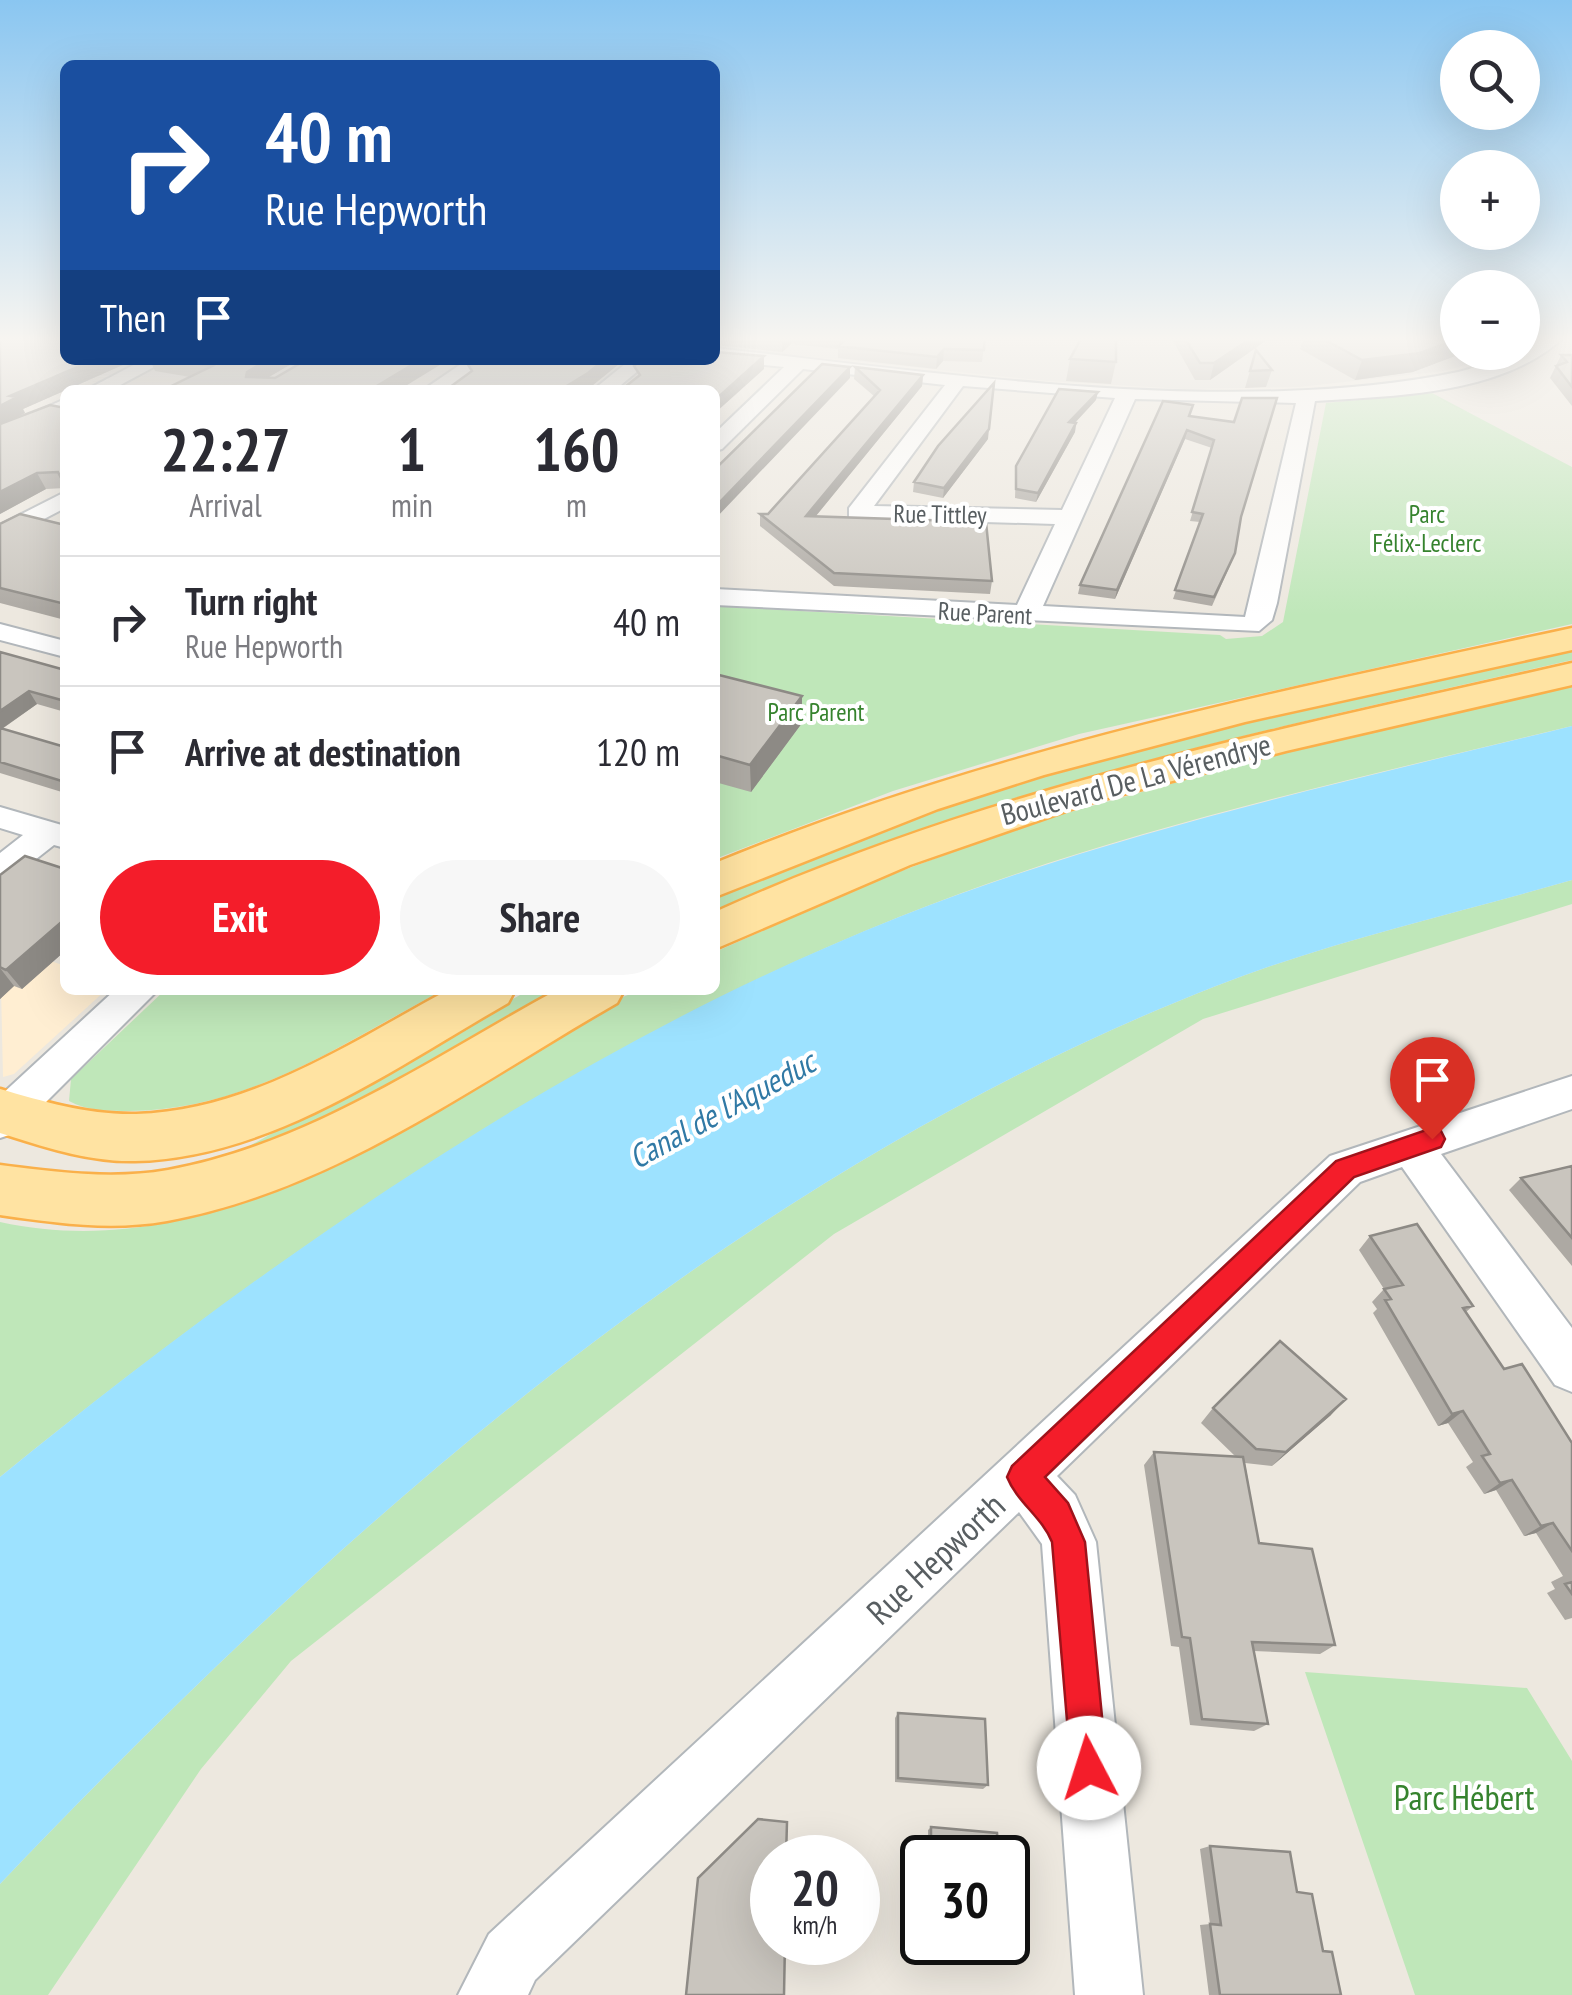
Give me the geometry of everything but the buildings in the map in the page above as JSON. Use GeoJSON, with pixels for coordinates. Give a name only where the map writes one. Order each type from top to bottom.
{"type":"FeatureCollection","features":[{"type":"Feature","properties":{"kind":"main road","name":"Boulevard De La Vérendrye"},"geometry":{"type":"LineString","coordinates":[[720,879],[840,829],[1017,769],[1157,732],[1572,639]]}},
{"type":"Feature","properties":{"kind":"main road","name":"Boulevard De La Vérendrye"},"geometry":{"type":"LineString","coordinates":[[720,930],[872,863],[1070,794],[1205,758],[1572,674]]}},
{"type":"Feature","properties":{"kind":"main road"},"geometry":{"type":"LineString","coordinates":[[2,1115],[66,1134],[107,1139],[165,1137],[212,1129],[304,1094],[481,995]]}},
{"type":"Feature","properties":{"kind":"main road"},"geometry":{"type":"LineString","coordinates":[[0,1190],[46,1200],[112,1203],[186,1194],[240,1180],[320,1148],[591,995]]}},
{"type":"Feature","properties":{"kind":"street","name":"Rue Tittley"},"geometry":{"type":"LineString","coordinates":[[919,430],[857,512],[1071,518]]}},
{"type":"Feature","properties":{"kind":"street"},"geometry":{"type":"LineString","coordinates":[[1029,616],[1031,598],[1112,430]]}},
{"type":"Feature","properties":{"kind":"street","name":"Rue Parent"},"geometry":{"type":"LineString","coordinates":[[720,597],[1234,627],[1255,623],[1262,612],[1301,430]]}},
{"type":"Feature","properties":{"kind":"street"},"geometry":{"type":"LineString","coordinates":[[0,535],[60,502]]}},
{"type":"Feature","properties":{"kind":"street"},"geometry":{"type":"LineString","coordinates":[[40,513],[60,517]]}},
{"type":"Feature","properties":{"kind":"street"},"geometry":{"type":"LineString","coordinates":[[0,632],[60,649]]}},
{"type":"Feature","properties":{"kind":"street"},"geometry":{"type":"LineString","coordinates":[[0,817],[57,835]]}},
{"type":"Feature","properties":{"kind":"street"},"geometry":{"type":"LineString","coordinates":[[0,870],[57,835]]}},
{"type":"Feature","properties":{"kind":"street"},"geometry":{"type":"LineString","coordinates":[[2,1115],[133,995]]}},
{"type":"Feature","properties":{"kind":"street","name":"Rue Hepworth"},"geometry":{"type":"LineString","coordinates":[[492,1995],[512,1957],[1345,1169],[1572,1092]]}},
{"type":"Feature","properties":{"kind":"street"},"geometry":{"type":"LineString","coordinates":[[1411,1146],[1572,1368]]}},
{"type":"Feature","properties":{"kind":"street"},"geometry":{"type":"LineString","coordinates":[[1023,1477],[1056,1514],[1068,1542],[1109,1995]]}},
{"type":"Feature","properties":{"kind":"shaded area"},"geometry":{"type":"Polygon","coordinates":[[[0,943],[60,964],[60,995],[101,995],[14,1074],[3,1077],[0,943]]]}},
{"type":"Feature","properties":{"kind":"green space"},"geometry":{"type":"Polygon","coordinates":[[[1321,430],[1502,430],[1572,467],[1572,624],[1079,734],[893,791],[720,857],[720,606],[1220,635],[1226,639],[1262,636],[1283,622],[1321,430]]]}},
{"type":"Feature","properties":{"kind":"green space"},"geometry":{"type":"Polygon","coordinates":[[[1572,650],[1572,660],[1244,736],[1029,794],[818,868],[720,911],[720,897],[891,827],[980,796],[1196,735],[1572,650]]]}},
{"type":"Feature","properties":{"kind":"green space"},"geometry":{"type":"Polygon","coordinates":[[[1572,686],[1572,726],[1232,810],[1064,858],[899,917],[777,970],[659,1029],[542,1094],[318,1237],[0,1477],[0,1222],[68,1231],[133,1228],[197,1216],[259,1195],[379,1139],[621,998],[720,995],[720,950],[877,880],[1031,823],[1256,760],[1572,686]]]}},
{"type":"Feature","properties":{"kind":"green space"},"geometry":{"type":"Polygon","coordinates":[[[1572,880],[1572,904],[1203,1019],[834,1234],[291,1661],[201,1769],[48,1995],[0,1995],[0,1884],[270,1616],[412,1489],[560,1368],[714,1256],[874,1153],[1041,1063],[1216,986],[1348,942],[1572,880]]]}},
{"type":"Feature","properties":{"kind":"green space"},"geometry":{"type":"Polygon","coordinates":[[[160,995],[434,995],[331,1052],[255,1087],[215,1099],[173,1108],[90,1109],[69,1101],[71,1079],[160,995]]]}},
{"type":"Feature","properties":{"kind":"green space"},"geometry":{"type":"Polygon","coordinates":[[[520,995],[550,995],[327,1122],[226,1159],[520,995]]]}},
{"type":"Feature","properties":{"kind":"green space","name":"Parc Hébert"},"geometry":{"type":"Polygon","coordinates":[[[1305,1672],[1527,1688],[1572,1761],[1572,1995],[1415,1995],[1305,1672]]]}},
{"type":"Feature","properties":{"kind":"water","name":"Canal de l'Aqueduc"},"geometry":{"type":"Polygon","coordinates":[[[1572,726],[1572,880],[1348,942],[1216,986],[1041,1063],[874,1153],[714,1256],[560,1368],[412,1489],[270,1616],[0,1884],[0,1477],[209,1315],[428,1163],[542,1093],[658,1028],[777,969],[899,917],[1064,859],[1232,810],[1572,726]]]}},
{"type":"Feature","properties":{"kind":"route"},"geometry":{"type":"LineString","coordinates":[[1089,1768],[1068,1542],[1059,1518],[1023,1477],[1345,1169],[1432,1139]]}},
{"type":"Feature","properties":{"kind":"park label","name":"Parc Félix-Leclerc"},"geometry":{"type":"Point","coordinates":[1427,528]}},
{"type":"Feature","properties":{"kind":"park label","name":"Parc Parent"},"geometry":{"type":"Point","coordinates":[816,712]}}]}
